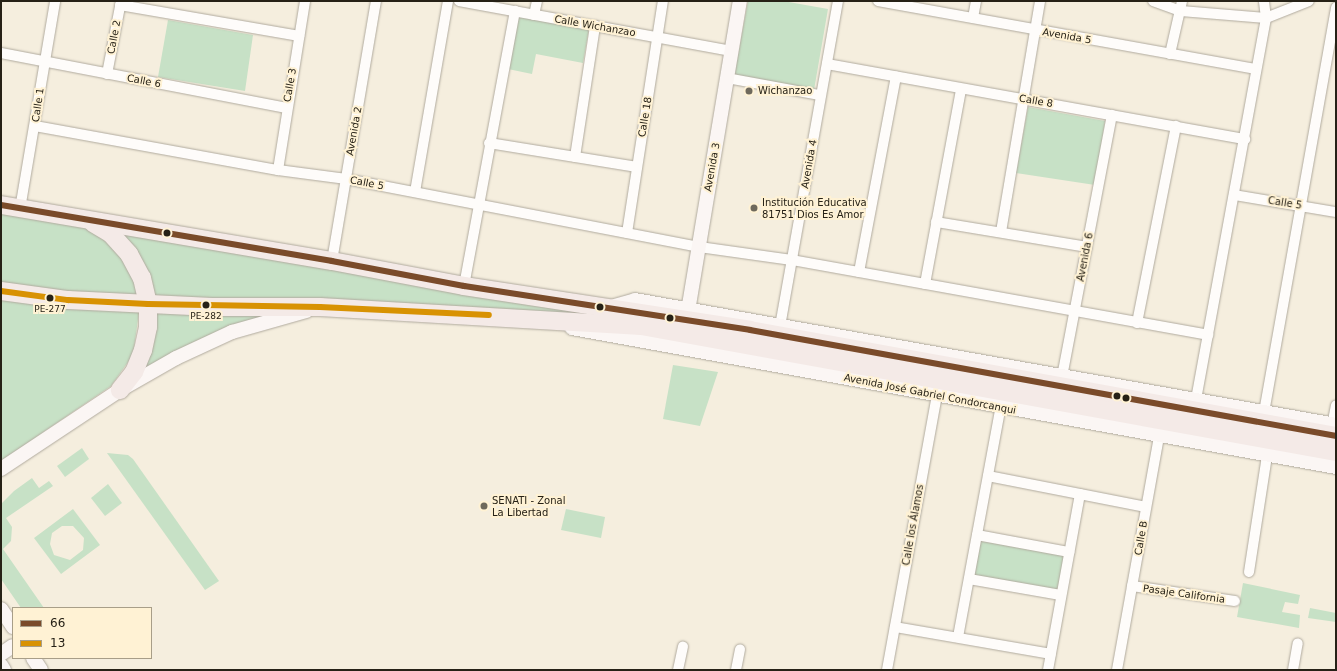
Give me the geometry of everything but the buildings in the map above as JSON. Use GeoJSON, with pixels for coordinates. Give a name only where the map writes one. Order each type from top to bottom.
{"type":"FeatureCollection","features":[{"type":"Feature","properties":{"kind":"highway","name":"Avenida José Gabriel Condorcanqui"},"geometry":{"type":"LineString","coordinates":[[1,206],[332,260],[464,286],[610,307],[1060,387],[1162,420],[1266,432],[1334,430]]}},
{"type":"Feature","properties":{"kind":"highway"},"geometry":{"type":"LineString","coordinates":[[88,220],[111,234],[129,254],[142,278],[148,304],[148,327],[143,350],[134,372],[120,390]]}},
{"type":"Feature","properties":{"kind":"highway","name":"Avenida José Gabriel Condorcanqui"},"geometry":{"type":"LineString","coordinates":[[1,291],[68,300],[148,304],[320,307],[525,317],[642,326],[686,320]]}},
{"type":"Feature","properties":{"kind":"highway","name":"Avenida José Gabriel Condorcanqui"},"geometry":{"type":"LineString","coordinates":[[779,337],[939,387],[1002,399],[1060,387]]}},
{"type":"Feature","properties":{"kind":"highway","name":"Avenida José Gabriel Condorcanqui"},"geometry":{"type":"LineString","coordinates":[[1162,420],[1195,406],[1266,432],[1336,452]]}},
{"type":"Feature","properties":{"kind":"street","name":"Calle 1"},"geometry":{"type":"LineString","coordinates":[[20,209],[55,1]]}},
{"type":"Feature","properties":{"kind":"street","name":"Calle 3"},"geometry":{"type":"LineString","coordinates":[[278,170],[286,108],[305,1]]}},
{"type":"Feature","properties":{"kind":"street","name":"Avenida 2"},"geometry":{"type":"LineString","coordinates":[[332,260],[376,1]]}},
{"type":"Feature","properties":{"kind":"street"},"geometry":{"type":"LineString","coordinates":[[415,192],[448,1]]}},
{"type":"Feature","properties":{"kind":"street","name":"Calle Wichanzao"},"geometry":{"type":"LineString","coordinates":[[459,1],[731,51]]}},
{"type":"Feature","properties":{"kind":"street"},"geometry":{"type":"LineString","coordinates":[[534,15],[537,1]]}},
{"type":"Feature","properties":{"kind":"street","name":"Calle 18"},"geometry":{"type":"LineString","coordinates":[[627,233],[663,1]]}},
{"type":"Feature","properties":{"kind":"street","name":"Avenida 3"},"geometry":{"type":"LineString","coordinates":[[686,320],[740,1]]}},
{"type":"Feature","properties":{"kind":"street","name":"Avenida 4"},"geometry":{"type":"LineString","coordinates":[[779,337],[820,95],[838,1]]}},
{"type":"Feature","properties":{"kind":"street","name":"Avenida 5"},"geometry":{"type":"LineString","coordinates":[[878,1],[909,4],[1034,30],[1255,69]]}},
{"type":"Feature","properties":{"kind":"street"},"geometry":{"type":"LineString","coordinates":[[973,18],[976,1]]}},
{"type":"Feature","properties":{"kind":"street"},"geometry":{"type":"LineString","coordinates":[[1001,232],[1040,1]]}},
{"type":"Feature","properties":{"kind":"street"},"geometry":{"type":"LineString","coordinates":[[1153,1],[1181,12],[1266,18],[1309,1]]}},
{"type":"Feature","properties":{"kind":"street"},"geometry":{"type":"LineString","coordinates":[[1170,54],[1181,12],[1182,1]]}},
{"type":"Feature","properties":{"kind":"street"},"geometry":{"type":"LineString","coordinates":[[1195,406],[1244,139],[1255,69],[1266,18],[1264,1]]}},
{"type":"Feature","properties":{"kind":"street"},"geometry":{"type":"LineString","coordinates":[[120,3],[299,36]]}},
{"type":"Feature","properties":{"kind":"street","name":"Calle 2"},"geometry":{"type":"LineString","coordinates":[[107,74],[120,3]]}},
{"type":"Feature","properties":{"kind":"street"},"geometry":{"type":"LineString","coordinates":[[1248,572],[1266,432],[1300,206],[1336,7]]}},
{"type":"Feature","properties":{"kind":"street"},"geometry":{"type":"LineString","coordinates":[[464,286],[514,11]]}},
{"type":"Feature","properties":{"kind":"street"},"geometry":{"type":"LineString","coordinates":[[574,157],[594,26]]}},
{"type":"Feature","properties":{"kind":"street","name":"Calle 6"},"geometry":{"type":"LineString","coordinates":[[1,53],[286,108]]}},
{"type":"Feature","properties":{"kind":"street","name":"Calle 8"},"geometry":{"type":"LineString","coordinates":[[827,64],[960,89],[1112,114],[1244,139]]}},
{"type":"Feature","properties":{"kind":"street"},"geometry":{"type":"LineString","coordinates":[[859,272],[896,76]]}},
{"type":"Feature","properties":{"kind":"street"},"geometry":{"type":"LineString","coordinates":[[727,78],[820,95]]}},
{"type":"Feature","properties":{"kind":"street"},"geometry":{"type":"LineString","coordinates":[[925,284],[960,89]]}},
{"type":"Feature","properties":{"kind":"street","name":"Avenida 6"},"geometry":{"type":"LineString","coordinates":[[1060,387],[1112,114]]}},
{"type":"Feature","properties":{"kind":"street","name":"Calle 5"},"geometry":{"type":"LineString","coordinates":[[35,126],[278,170],[346,179],[699,247],[792,260],[1208,335]]}},
{"type":"Feature","properties":{"kind":"street"},"geometry":{"type":"LineString","coordinates":[[1137,323],[1176,126]]}},
{"type":"Feature","properties":{"kind":"street"},"geometry":{"type":"LineString","coordinates":[[489,143],[637,167]]}},
{"type":"Feature","properties":{"kind":"street","name":"Calle 5"},"geometry":{"type":"LineString","coordinates":[[1234,195],[1336,212]]}},
{"type":"Feature","properties":{"kind":"street"},"geometry":{"type":"LineString","coordinates":[[936,222],[1087,247]]}},
{"type":"Feature","properties":{"kind":"street"},"geometry":{"type":"LineString","coordinates":[[1,476],[5,466],[120,390],[176,358],[232,332],[320,307]]}},
{"type":"Feature","properties":{"kind":"street","name":"Avenida José Gabriel Condorcanqui"},"geometry":{"type":"LineString","coordinates":[[525,317],[627,339],[939,387]]}},
{"type":"Feature","properties":{"kind":"street","name":"Avenida José Gabriel Condorcanqui"},"geometry":{"type":"LineString","coordinates":[[686,320],[779,337]]}},
{"type":"Feature","properties":{"kind":"street","name":"Calle los Álamos"},"geometry":{"type":"LineString","coordinates":[[887,670],[939,387]]}},
{"type":"Feature","properties":{"kind":"street","name":"Avenida José Gabriel Condorcanqui"},"geometry":{"type":"LineString","coordinates":[[1060,387],[1195,406]]}},
{"type":"Feature","properties":{"kind":"street"},"geometry":{"type":"LineString","coordinates":[[958,637],[1002,399]]}},
{"type":"Feature","properties":{"kind":"street","name":"Avenida José Gabriel Condorcanqui"},"geometry":{"type":"LineString","coordinates":[[1002,399],[1162,420]]}},
{"type":"Feature","properties":{"kind":"street"},"geometry":{"type":"LineString","coordinates":[[1334,430],[1336,405]]}},
{"type":"Feature","properties":{"kind":"street","name":"Calle B"},"geometry":{"type":"LineString","coordinates":[[1117,670],[1162,420]]}},
{"type":"Feature","properties":{"kind":"street","name":"Avenida José Gabriel Condorcanqui"},"geometry":{"type":"LineString","coordinates":[[1266,432],[1336,467]]}},
{"type":"Feature","properties":{"kind":"street"},"geometry":{"type":"LineString","coordinates":[[988,476],[1146,507]]}},
{"type":"Feature","properties":{"kind":"street"},"geometry":{"type":"LineString","coordinates":[[1048,670],[1080,494]]}},
{"type":"Feature","properties":{"kind":"street"},"geometry":{"type":"LineString","coordinates":[[977,536],[1069,552]]}},
{"type":"Feature","properties":{"kind":"street"},"geometry":{"type":"LineString","coordinates":[[968,579],[1061,595]]}},
{"type":"Feature","properties":{"kind":"street","name":"Pasaje California"},"geometry":{"type":"LineString","coordinates":[[1132,586],[1235,601]]}},
{"type":"Feature","properties":{"kind":"street"},"geometry":{"type":"LineString","coordinates":[[1,609],[12,626]]}},
{"type":"Feature","properties":{"kind":"street"},"geometry":{"type":"LineString","coordinates":[[895,627],[1051,654]]}},
{"type":"Feature","properties":{"kind":"street"},"geometry":{"type":"LineString","coordinates":[[1293,670],[1298,643]]}},
{"type":"Feature","properties":{"kind":"street"},"geometry":{"type":"LineString","coordinates":[[1,654],[12,647]]}},
{"type":"Feature","properties":{"kind":"street"},"geometry":{"type":"LineString","coordinates":[[678,670],[683,647]]}},
{"type":"Feature","properties":{"kind":"street"},"geometry":{"type":"LineString","coordinates":[[736,670],[740,649]]}},
{"type":"Feature","properties":{"kind":"street"},"geometry":{"type":"LineString","coordinates":[[34,659],[41,670]]}},
{"type":"Feature","properties":{"kind":"street"},"geometry":{"type":"LineString","coordinates":[[1,665],[4,670]]}},
{"type":"Feature","properties":{"kind":"green space"},"geometry":{"type":"Polygon","coordinates":[[[748,1],[783,1],[828,9],[814,90],[734,76],[748,1]]]}},
{"type":"Feature","properties":{"kind":"green space"},"geometry":{"type":"Polygon","coordinates":[[[518,15],[589,29],[583,63],[536,54],[532,74],[508,69],[518,15]]]}},
{"type":"Feature","properties":{"kind":"green space"},"geometry":{"type":"Polygon","coordinates":[[[168,20],[253,35],[245,91],[158,77],[168,20]]]}},
{"type":"Feature","properties":{"kind":"green space"},"geometry":{"type":"Polygon","coordinates":[[[1028,107],[1105,121],[1095,185],[1016,173],[1028,107]]]}},
{"type":"Feature","properties":{"kind":"green space"},"geometry":{"type":"Polygon","coordinates":[[[1,212],[85,225],[112,243],[133,275],[141,299],[1,286],[1,212]]]}},
{"type":"Feature","properties":{"kind":"green space"},"geometry":{"type":"Polygon","coordinates":[[[116,233],[627,320],[152,299],[116,233]]]}},
{"type":"Feature","properties":{"kind":"green space"},"geometry":{"type":"Polygon","coordinates":[[[1,300],[139,312],[133,355],[111,386],[1,461],[1,300]]]}},
{"type":"Feature","properties":{"kind":"green space"},"geometry":{"type":"Polygon","coordinates":[[[153,311],[287,312],[139,374],[153,346],[156,324],[153,311]]]}},
{"type":"Feature","properties":{"kind":"green space"},"geometry":{"type":"Polygon","coordinates":[[[673,365],[718,372],[700,426],[663,419],[673,365]]]}},
{"type":"Feature","properties":{"kind":"green space"},"geometry":{"type":"Polygon","coordinates":[[[82,448],[89,459],[65,477],[57,466],[82,448]]]}},
{"type":"Feature","properties":{"kind":"green space"},"geometry":{"type":"Polygon","coordinates":[[[107,453],[128,455],[133,459],[219,581],[205,590],[107,453]]]}},
{"type":"Feature","properties":{"kind":"green space"},"geometry":{"type":"Polygon","coordinates":[[[32,478],[39,488],[49,481],[53,486],[6,518],[12,527],[11,541],[3,549],[43,607],[20,607],[1,579],[1,504],[14,491],[32,478]]]}},
{"type":"Feature","properties":{"kind":"green space"},"geometry":{"type":"Polygon","coordinates":[[[108,484],[122,503],[105,516],[91,498],[108,484]]]}},
{"type":"Feature","properties":{"kind":"green space"},"geometry":{"type":"Polygon","coordinates":[[[73,509],[100,545],[61,574],[34,538],[73,509]],[[62,526],[52,533],[50,544],[54,555],[70,560],[83,550],[84,538],[73,526],[62,526]]]}},
{"type":"Feature","properties":{"kind":"green space"},"geometry":{"type":"Polygon","coordinates":[[[566,509],[605,517],[601,538],[561,530],[566,509]]]}},
{"type":"Feature","properties":{"kind":"green space"},"geometry":{"type":"Polygon","coordinates":[[[981,541],[1065,556],[1059,590],[974,576],[981,541]]]}},
{"type":"Feature","properties":{"kind":"green space"},"geometry":{"type":"Polygon","coordinates":[[[1243,583],[1300,595],[1298,604],[1285,602],[1282,612],[1300,615],[1299,628],[1237,617],[1243,583]]]}},
{"type":"Feature","properties":{"kind":"green space"},"geometry":{"type":"Polygon","coordinates":[[[1310,608],[1336,613],[1336,622],[1308,618],[1310,608]]]}},
{"type":"Feature","properties":{"kind":"transit line","name":"66"},"geometry":{"type":"LineString","coordinates":[[1,205],[332,261],[464,286],[750,330],[1336,436]]}},
{"type":"Feature","properties":{"kind":"transit line","name":"13"},"geometry":{"type":"LineString","coordinates":[[1,291],[68,300],[148,304],[320,307],[489,315]]}},
{"type":"Feature","properties":{"kind":"place","name":"Wichanzao"},"geometry":{"type":"Point","coordinates":[749,91]}},
{"type":"Feature","properties":{"kind":"place","name":"Institución Educativa 81751 Dios Es Amor"},"geometry":{"type":"Point","coordinates":[754,208]}},
{"type":"Feature","properties":{"kind":"place","name":"PE-277"},"geometry":{"type":"Point","coordinates":[50,298]}},
{"type":"Feature","properties":{"kind":"place","name":"PE-282"},"geometry":{"type":"Point","coordinates":[206,305]}},
{"type":"Feature","properties":{"kind":"place","name":"SENATI - Zonal La Libertad"},"geometry":{"type":"Point","coordinates":[484,506]}}]}
